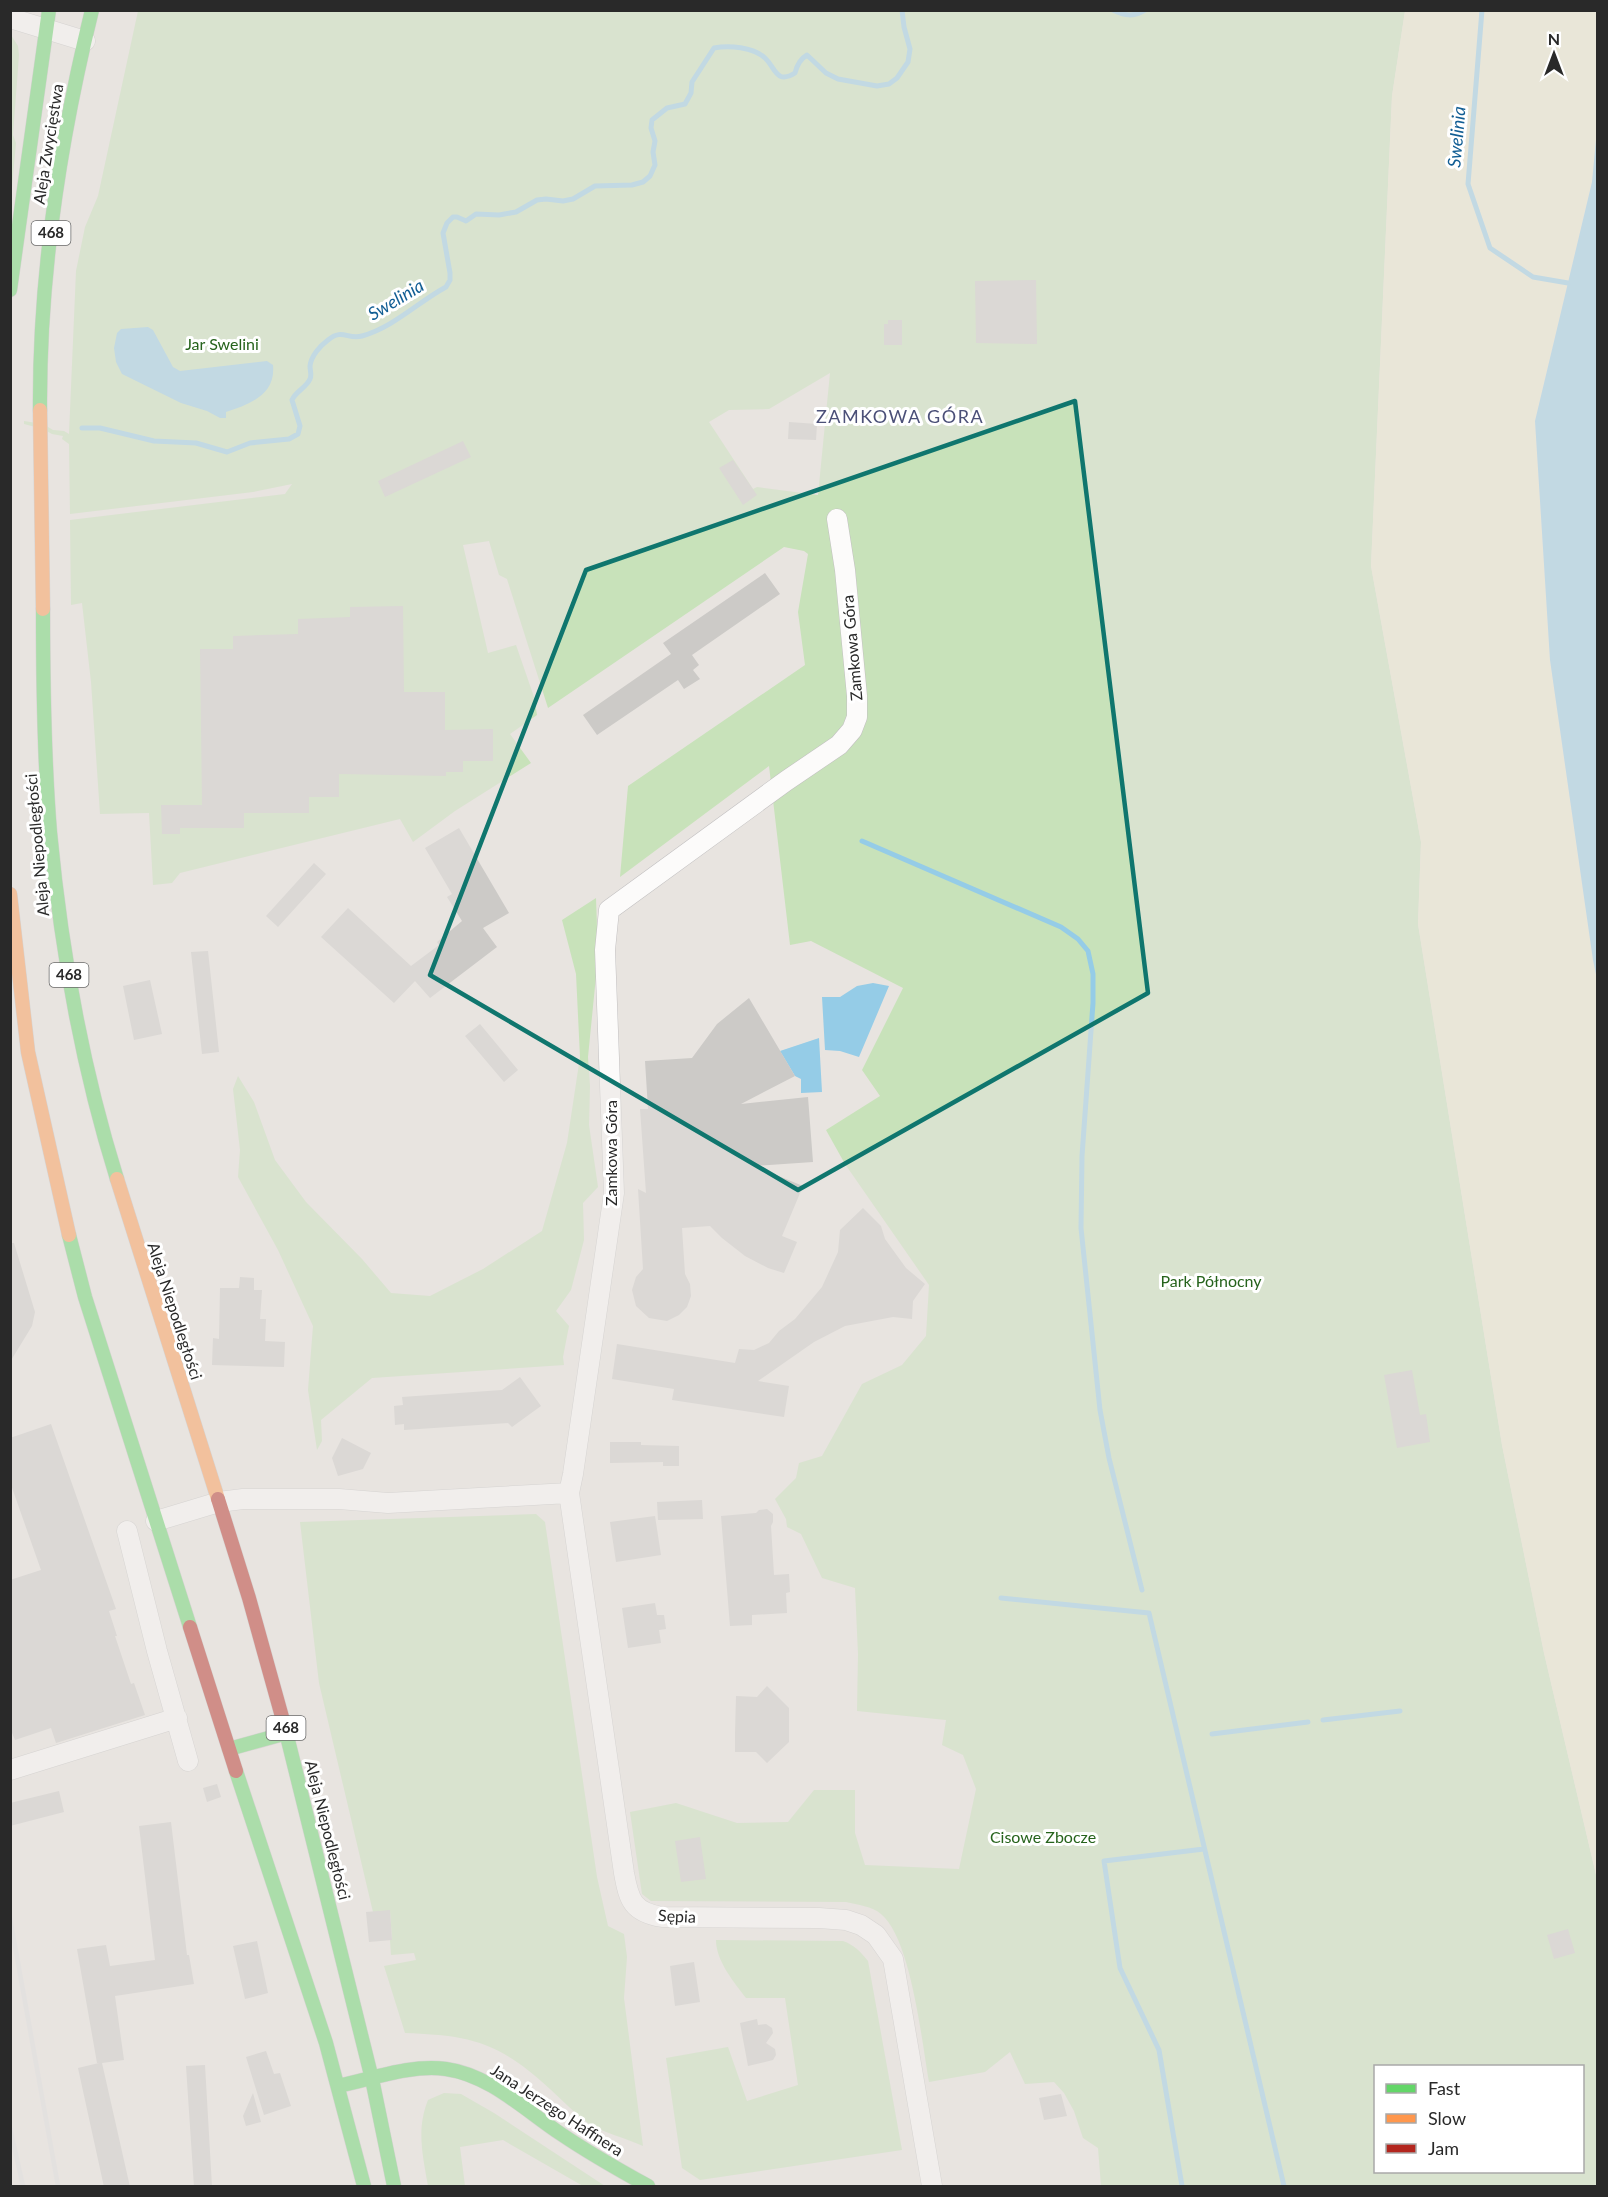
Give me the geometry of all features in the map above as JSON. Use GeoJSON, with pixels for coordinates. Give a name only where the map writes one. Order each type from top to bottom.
{"type":"FeatureCollection","features":[{"type":"Feature","properties":{"kind":"main road","name":"Aleja Zwycięstwa"},"geometry":{"type":"LineString","coordinates":[[39,428],[47,262],[58,176],[92,10]]}},
{"type":"Feature","properties":{"kind":"main road","name":"Aleja Zwycięstwa"},"geometry":{"type":"LineString","coordinates":[[10,290],[48,19]]}},
{"type":"Feature","properties":{"kind":"main road","name":"Aleja Niepodległości"},"geometry":{"type":"LineString","coordinates":[[39,428],[44,730],[50,829],[68,968],[100,1124],[259,1629],[287,1733],[372,2079],[394,2187]]}},
{"type":"Feature","properties":{"kind":"main road","name":"Aleja Niepodległości"},"geometry":{"type":"LineString","coordinates":[[10,894],[28,1052],[49,1153],[85,1297],[338,2086],[364,2187]]}},
{"type":"Feature","properties":{"kind":"main road"},"geometry":{"type":"LineString","coordinates":[[229,1749],[287,1733]]}},
{"type":"Feature","properties":{"kind":"main road","name":"Jana Jerzego Haffnera"},"geometry":{"type":"LineString","coordinates":[[338,2086],[418,2070],[446,2069],[469,2074],[486,2083],[572,2142],[648,2187]]}},
{"type":"Feature","properties":{"kind":"street"},"geometry":{"type":"LineString","coordinates":[[10,18],[48,19],[85,41]]}},
{"type":"Feature","properties":{"kind":"street","name":"Zamkowa Góra"},"geometry":{"type":"LineString","coordinates":[[569,1493],[614,1193],[605,950],[609,910],[839,745],[852,730],[857,717],[857,696],[846,570],[837,519]]}},
{"type":"Feature","properties":{"kind":"street"},"geometry":{"type":"LineString","coordinates":[[156,1521],[219,1502],[243,1499],[388,1503],[569,1493]]}},
{"type":"Feature","properties":{"kind":"street","name":"Sępia"},"geometry":{"type":"LineString","coordinates":[[569,1493],[624,1873],[632,1902],[637,1908],[649,1914],[662,1917],[846,1920],[861,1925],[876,1935],[893,1959],[933,2187]]}},
{"type":"Feature","properties":{"kind":"street"},"geometry":{"type":"LineString","coordinates":[[127,1531],[188,1761]]}},
{"type":"Feature","properties":{"kind":"street"},"geometry":{"type":"LineString","coordinates":[[10,1770],[177,1718]]}},
{"type":"Feature","properties":{"kind":"highlighted area"},"geometry":{"type":"Polygon","coordinates":[[[1075,401],[1148,993],[798,1190],[430,975],[586,570],[1075,401]]]}},
{"type":"Feature","properties":{"kind":"green space"},"geometry":{"type":"Polygon","coordinates":[[[138,11],[1405,11],[1392,96],[1371,566],[1421,842],[1418,924],[1502,1445],[1544,1653],[1597,1879],[1597,2186],[1101,2186],[1098,2148],[1083,2138],[1074,2111],[1064,2093],[1054,2082],[1025,2084],[1010,2052],[985,2072],[929,2082],[908,1967],[891,1927],[877,1911],[846,1902],[651,1901],[642,1894],[630,1812],[676,1803],[737,1823],[788,1822],[814,1790],[855,1790],[855,1833],[865,1865],[959,1869],[976,1789],[963,1755],[942,1745],[946,1720],[857,1711],[858,1654],[855,1588],[822,1578],[801,1534],[787,1527],[786,1519],[775,1499],[796,1478],[799,1463],[822,1456],[862,1384],[902,1365],[926,1336],[929,1285],[845,1164],[826,1130],[880,1096],[862,1070],[903,988],[811,941],[790,945],[769,766],[620,877],[628,786],[805,665],[798,612],[808,554],[784,547],[548,708],[507,579],[499,575],[489,541],[463,545],[488,653],[516,645],[534,697],[537,715],[510,734],[531,763],[455,811],[413,842],[400,819],[180,873],[172,883],[153,885],[149,813],[100,814],[91,682],[82,603],[71,605],[70,520],[285,494],[292,484],[253,492],[70,514],[69,444],[62,439],[63,436],[24,424],[24,421],[43,424],[53,430],[69,434],[76,271],[85,227],[98,196],[138,11]],[[830,373],[769,409],[729,410],[709,422],[753,489],[757,487],[818,495],[830,373]]]}},
{"type":"Feature","properties":{"kind":"green space"},"geometry":{"type":"Polygon","coordinates":[[[11,35],[18,46],[19,55],[13,135],[16,143],[11,198],[11,35]]]}},
{"type":"Feature","properties":{"kind":"green space"},"geometry":{"type":"Polygon","coordinates":[[[596,898],[598,956],[588,1057],[589,1125],[598,1187],[583,1203],[584,1240],[571,1290],[556,1311],[569,1326],[563,1357],[564,1365],[372,1378],[321,1420],[322,1441],[317,1450],[308,1390],[313,1326],[278,1250],[238,1177],[240,1150],[233,1089],[238,1076],[254,1102],[275,1160],[306,1202],[362,1259],[391,1293],[430,1296],[483,1269],[542,1231],[567,1143],[580,1057],[576,974],[562,920],[596,898]]]}},
{"type":"Feature","properties":{"kind":"green space"},"geometry":{"type":"Polygon","coordinates":[[[536,1514],[545,1522],[597,1877],[608,1926],[624,1934],[627,1957],[624,1998],[643,2146],[588,2123],[537,2077],[500,2051],[456,2037],[405,2033],[384,1966],[416,1960],[414,1953],[391,1955],[390,1911],[373,1912],[319,1683],[300,1522],[536,1514]]]}},
{"type":"Feature","properties":{"kind":"green space"},"geometry":{"type":"Polygon","coordinates":[[[716,1940],[843,1941],[854,1946],[862,1954],[868,1961],[902,2150],[700,2180],[682,2168],[666,2058],[728,2047],[747,2101],[798,2085],[785,1998],[746,1998],[722,1963],[716,1940]]]}},
{"type":"Feature","properties":{"kind":"green space"},"geometry":{"type":"Polygon","coordinates":[[[444,2093],[461,2094],[494,2113],[605,2186],[583,2186],[503,2140],[460,2147],[465,2186],[428,2186],[422,2143],[422,2122],[428,2100],[444,2093]]]}},
{"type":"Feature","properties":{"kind":"sand"},"geometry":{"type":"Polygon","coordinates":[[[1405,11],[1597,11],[1598,129],[1592,182],[1535,421],[1550,660],[1597,979],[1597,1879],[1544,1653],[1502,1445],[1418,924],[1421,842],[1371,566],[1392,96],[1405,11]]]}},
{"type":"Feature","properties":{"kind":"water"},"geometry":{"type":"Polygon","coordinates":[[[1597,129],[1598,979],[1593,960],[1550,660],[1535,421],[1592,182],[1597,129]]]}},
{"type":"Feature","properties":{"kind":"water"},"geometry":{"type":"Polygon","coordinates":[[[148,327],[153,330],[173,367],[180,371],[267,361],[273,365],[270,384],[260,397],[226,412],[226,418],[220,418],[207,411],[181,403],[122,374],[116,362],[114,348],[117,333],[121,329],[148,327]]]}},
{"type":"Feature","properties":{"kind":"water"},"geometry":{"type":"Polygon","coordinates":[[[873,983],[889,986],[859,1057],[840,1051],[825,1050],[822,997],[840,997],[857,986],[873,983]]]}},
{"type":"Feature","properties":{"kind":"water"},"geometry":{"type":"Polygon","coordinates":[[[819,1038],[822,1092],[801,1093],[801,1079],[795,1076],[780,1051],[819,1038]]]}},
{"type":"Feature","properties":{"kind":"building"},"geometry":{"type":"Polygon","coordinates":[[[1036,280],[1037,344],[976,343],[975,281],[1036,280]]]}},
{"type":"Feature","properties":{"kind":"building"},"geometry":{"type":"Polygon","coordinates":[[[888,320],[902,320],[902,345],[884,345],[884,324],[888,324],[888,320]]]}},
{"type":"Feature","properties":{"kind":"building"},"geometry":{"type":"Polygon","coordinates":[[[789,422],[817,424],[816,440],[788,439],[789,422]]]}},
{"type":"Feature","properties":{"kind":"building"},"geometry":{"type":"Polygon","coordinates":[[[463,441],[471,457],[385,497],[378,481],[463,441]]]}},
{"type":"Feature","properties":{"kind":"building"},"geometry":{"type":"Polygon","coordinates":[[[733,460],[757,495],[743,505],[719,468],[733,460]]]}},
{"type":"Feature","properties":{"kind":"building"},"geometry":{"type":"Polygon","coordinates":[[[765,573],[780,594],[692,655],[699,665],[693,670],[700,679],[684,689],[678,680],[597,735],[583,715],[671,654],[663,643],[765,573]]]}},
{"type":"Feature","properties":{"kind":"building"},"geometry":{"type":"Polygon","coordinates":[[[403,606],[404,692],[445,692],[445,730],[493,729],[493,761],[463,761],[463,772],[446,772],[446,776],[339,774],[339,797],[309,797],[309,813],[244,813],[244,828],[180,828],[180,834],[162,834],[161,805],[202,805],[200,649],[233,649],[233,636],[298,634],[298,619],[350,617],[350,607],[403,606]]]}},
{"type":"Feature","properties":{"kind":"building"},"geometry":{"type":"Polygon","coordinates":[[[459,828],[509,913],[483,928],[497,947],[430,998],[415,981],[394,1003],[321,937],[348,908],[411,966],[439,945],[437,942],[462,921],[447,897],[452,894],[425,848],[459,828]]]}},
{"type":"Feature","properties":{"kind":"building"},"geometry":{"type":"Polygon","coordinates":[[[314,863],[326,874],[278,927],[266,916],[314,863]]]}},
{"type":"Feature","properties":{"kind":"building"},"geometry":{"type":"Polygon","coordinates":[[[208,951],[219,1052],[202,1054],[191,952],[208,951]]]}},
{"type":"Feature","properties":{"kind":"building"},"geometry":{"type":"Polygon","coordinates":[[[150,980],[162,1034],[134,1040],[123,986],[150,980]]]}},
{"type":"Feature","properties":{"kind":"building"},"geometry":{"type":"Polygon","coordinates":[[[749,998],[795,1076],[741,1104],[808,1097],[813,1162],[754,1166],[803,1186],[782,1236],[797,1242],[784,1273],[768,1268],[745,1256],[710,1226],[682,1228],[685,1274],[690,1284],[691,1296],[687,1307],[679,1315],[667,1321],[649,1318],[636,1306],[632,1290],[636,1277],[643,1269],[638,1189],[646,1193],[640,1109],[648,1109],[645,1061],[692,1058],[717,1024],[749,998]]]}},
{"type":"Feature","properties":{"kind":"building"},"geometry":{"type":"Polygon","coordinates":[[[480,1024],[518,1070],[504,1082],[465,1036],[480,1024]]]}},
{"type":"Feature","properties":{"kind":"building"},"geometry":{"type":"Polygon","coordinates":[[[863,1208],[881,1226],[885,1239],[906,1268],[925,1284],[913,1301],[912,1319],[893,1317],[845,1326],[814,1342],[758,1381],[789,1386],[784,1417],[672,1400],[674,1389],[612,1379],[617,1344],[735,1363],[739,1349],[754,1350],[769,1343],[779,1331],[795,1319],[822,1287],[838,1252],[840,1230],[863,1208]]]}},
{"type":"Feature","properties":{"kind":"building"},"geometry":{"type":"Polygon","coordinates":[[[10,1243],[14,1243],[35,1312],[32,1326],[10,1362],[10,1243]]]}},
{"type":"Feature","properties":{"kind":"building"},"geometry":{"type":"Polygon","coordinates":[[[240,1277],[254,1278],[254,1290],[262,1290],[260,1319],[266,1319],[265,1341],[285,1342],[284,1367],[212,1365],[213,1338],[219,1339],[220,1288],[239,1288],[240,1277]]]}},
{"type":"Feature","properties":{"kind":"building"},"geometry":{"type":"Polygon","coordinates":[[[1412,1370],[1420,1415],[1426,1414],[1430,1442],[1397,1448],[1384,1375],[1412,1370]]]}},
{"type":"Feature","properties":{"kind":"building"},"geometry":{"type":"Polygon","coordinates":[[[520,1377],[541,1406],[512,1427],[508,1423],[404,1430],[404,1424],[395,1425],[394,1406],[403,1405],[402,1397],[502,1390],[520,1377]]]}},
{"type":"Feature","properties":{"kind":"building"},"geometry":{"type":"Polygon","coordinates":[[[51,1424],[116,1609],[109,1611],[117,1636],[115,1636],[131,1684],[134,1683],[145,1715],[56,1743],[51,1728],[15,1740],[10,1728],[10,1580],[41,1570],[10,1482],[10,1438],[51,1424]]]}},
{"type":"Feature","properties":{"kind":"building"},"geometry":{"type":"Polygon","coordinates":[[[342,1438],[371,1453],[363,1469],[338,1476],[332,1458],[342,1438]]]}},
{"type":"Feature","properties":{"kind":"building"},"geometry":{"type":"Polygon","coordinates":[[[610,1442],[679,1446],[679,1466],[663,1466],[663,1462],[610,1463],[610,1442]]]}},
{"type":"Feature","properties":{"kind":"building"},"geometry":{"type":"Polygon","coordinates":[[[702,1500],[703,1519],[658,1520],[657,1502],[702,1500]]]}},
{"type":"Feature","properties":{"kind":"building"},"geometry":{"type":"Polygon","coordinates":[[[767,1509],[773,1514],[771,1526],[774,1575],[789,1574],[790,1592],[786,1593],[787,1613],[752,1615],[752,1625],[730,1626],[721,1516],[756,1513],[767,1509]]]}},
{"type":"Feature","properties":{"kind":"building"},"geometry":{"type":"Polygon","coordinates":[[[655,1516],[661,1555],[616,1562],[610,1522],[655,1516]]]}},
{"type":"Feature","properties":{"kind":"building"},"geometry":{"type":"Polygon","coordinates":[[[655,1603],[657,1615],[664,1615],[666,1629],[659,1630],[661,1643],[628,1648],[622,1608],[655,1603]]]}},
{"type":"Feature","properties":{"kind":"building"},"geometry":{"type":"Polygon","coordinates":[[[767,1686],[789,1708],[789,1742],[767,1763],[756,1752],[735,1752],[735,1734],[736,1696],[757,1697],[767,1686]]]}},
{"type":"Feature","properties":{"kind":"building"},"geometry":{"type":"Polygon","coordinates":[[[217,1784],[221,1797],[207,1802],[203,1788],[217,1784]]]}},
{"type":"Feature","properties":{"kind":"building"},"geometry":{"type":"Polygon","coordinates":[[[59,1791],[64,1812],[10,1826],[10,1803],[59,1791]]]}},
{"type":"Feature","properties":{"kind":"building"},"geometry":{"type":"Polygon","coordinates":[[[171,1822],[187,1955],[189,1955],[194,1984],[115,1996],[124,2060],[102,2063],[130,2187],[104,2187],[78,2068],[99,2063],[97,2063],[77,1949],[106,1945],[110,1966],[155,1960],[139,1826],[171,1822]]]}},
{"type":"Feature","properties":{"kind":"building"},"geometry":{"type":"Polygon","coordinates":[[[700,1837],[706,1879],[681,1882],[675,1841],[700,1837]]]}},
{"type":"Feature","properties":{"kind":"building"},"geometry":{"type":"Polygon","coordinates":[[[390,1910],[392,1940],[369,1942],[366,1912],[390,1910]]]}},
{"type":"Feature","properties":{"kind":"building"},"geometry":{"type":"Polygon","coordinates":[[[1568,1929],[1575,1953],[1554,1959],[1547,1935],[1568,1929]]]}},
{"type":"Feature","properties":{"kind":"building"},"geometry":{"type":"Polygon","coordinates":[[[257,1941],[268,1993],[245,1999],[233,1946],[257,1941]]]}},
{"type":"Feature","properties":{"kind":"building"},"geometry":{"type":"Polygon","coordinates":[[[694,1962],[700,2002],[675,2006],[670,1966],[694,1962]]]}},
{"type":"Feature","properties":{"kind":"building"},"geometry":{"type":"Polygon","coordinates":[[[757,2019],[758,2025],[766,2024],[772,2028],[773,2033],[766,2043],[775,2049],[776,2055],[773,2060],[748,2066],[740,2023],[757,2019]]]}},
{"type":"Feature","properties":{"kind":"building"},"geometry":{"type":"Polygon","coordinates":[[[266,2051],[274,2074],[280,2073],[291,2106],[264,2115],[246,2057],[266,2051]]]}},
{"type":"Feature","properties":{"kind":"building"},"geometry":{"type":"Polygon","coordinates":[[[205,2065],[212,2187],[194,2187],[186,2066],[205,2065]]]}},
{"type":"Feature","properties":{"kind":"building"},"geometry":{"type":"Polygon","coordinates":[[[253,2093],[261,2122],[246,2126],[243,2116],[253,2093]]]}},
{"type":"Feature","properties":{"kind":"building"},"geometry":{"type":"Polygon","coordinates":[[[1061,2094],[1067,2116],[1044,2120],[1039,2098],[1061,2094]]]}},
{"type":"Feature","properties":{"kind":"waterway","name":"Swelinia"},"geometry":{"type":"LineString","coordinates":[[82,428],[100,428],[154,441],[196,443],[227,452],[250,443],[289,439],[298,434],[300,426],[292,400],[310,379],[311,362],[322,345],[337,335],[357,337],[385,327],[446,287],[450,280],[450,273],[443,233],[447,223],[453,217],[466,221],[476,214],[499,215],[516,212],[537,200],[573,199],[595,186],[632,185],[643,182],[650,176],[655,165],[652,120],[667,108],[685,104],[691,93],[692,82],[714,48],[734,47],[754,51],[765,58],[777,73],[784,77],[795,73],[799,62],[807,55],[826,73],[838,79],[877,86],[889,84],[897,78],[908,62],[910,49],[902,10]]}},
{"type":"Feature","properties":{"kind":"waterway","name":"Swelinia"},"geometry":{"type":"LineString","coordinates":[[1113,10],[1129,15],[1145,10]]}},
{"type":"Feature","properties":{"kind":"waterway","name":"Swelinia"},"geometry":{"type":"LineString","coordinates":[[1482,10],[1468,184],[1490,248],[1533,277],[1568,283]]}},
{"type":"Feature","properties":{"kind":"waterway"},"geometry":{"type":"LineString","coordinates":[[862,841],[1061,927],[1078,939],[1088,951],[1093,974],[1093,1003],[1082,1156],[1081,1228],[1100,1410],[1109,1458],[1142,1590]]}},
{"type":"Feature","properties":{"kind":"waterway"},"geometry":{"type":"LineString","coordinates":[[1001,1598],[1149,1613],[1284,2186]]}},
{"type":"Feature","properties":{"kind":"waterway"},"geometry":{"type":"LineString","coordinates":[[1323,1720],[1400,1711]]}},
{"type":"Feature","properties":{"kind":"waterway"},"geometry":{"type":"LineString","coordinates":[[1212,1734],[1308,1722]]}},
{"type":"Feature","properties":{"kind":"waterway"},"geometry":{"type":"LineString","coordinates":[[1182,2186],[1159,2050],[1120,1968],[1104,1861],[1204,1849]]}},
{"type":"Feature","properties":{"kind":"railway"},"geometry":{"type":"LineString","coordinates":[[10,1918],[58,2186]]}},
{"type":"Feature","properties":{"kind":"railway"},"geometry":{"type":"LineString","coordinates":[[10,2128],[23,2186]]}},
{"type":"Feature","properties":{"kind":"traffic: fast"},"geometry":{"type":"LineString","coordinates":[[10,290],[49,10]]}},
{"type":"Feature","properties":{"kind":"traffic: fast"},"geometry":{"type":"LineString","coordinates":[[40,410],[43,309],[54,208],[70,108],[92,10]]}},
{"type":"Feature","properties":{"kind":"traffic: fast"},"geometry":{"type":"LineString","coordinates":[[43,609],[46,776],[60,920],[83,1051],[117,1179]]}},
{"type":"Feature","properties":{"kind":"traffic: fast"},"geometry":{"type":"LineString","coordinates":[[69,1235],[85,1297],[190,1627]]}},
{"type":"Feature","properties":{"kind":"traffic: fast"},"geometry":{"type":"LineString","coordinates":[[284,1724],[372,2079],[394,2186]]}},
{"type":"Feature","properties":{"kind":"traffic: fast"},"geometry":{"type":"LineString","coordinates":[[229,1749],[287,1733]]}},
{"type":"Feature","properties":{"kind":"traffic: fast"},"geometry":{"type":"LineString","coordinates":[[236,1771],[326,2043],[364,2186]]}},
{"type":"Feature","properties":{"kind":"traffic: fast"},"geometry":{"type":"LineString","coordinates":[[338,2086],[392,2073],[433,2068],[446,2069],[478,2078],[507,2095],[572,2141],[648,2186]]}},
{"type":"Feature","properties":{"kind":"traffic: slow"},"geometry":{"type":"LineString","coordinates":[[40,410],[43,609]]}},
{"type":"Feature","properties":{"kind":"traffic: slow"},"geometry":{"type":"LineString","coordinates":[[10,894],[28,1052],[69,1235]]}},
{"type":"Feature","properties":{"kind":"traffic: slow"},"geometry":{"type":"LineString","coordinates":[[117,1179],[218,1499]]}},
{"type":"Feature","properties":{"kind":"traffic: jam"},"geometry":{"type":"LineString","coordinates":[[218,1499],[249,1598],[284,1724]]}},
{"type":"Feature","properties":{"kind":"traffic: jam"},"geometry":{"type":"LineString","coordinates":[[190,1627],[236,1771]]}},
{"type":"Feature","properties":{"kind":"district","name":"ZAMKOWA GÓRA"},"geometry":{"type":"Point","coordinates":[900,417]}},
{"type":"Feature","properties":{"kind":"park label","name":"Jar Swelini"},"geometry":{"type":"Point","coordinates":[222,344]}},
{"type":"Feature","properties":{"kind":"park label","name":"Park Północny"},"geometry":{"type":"Point","coordinates":[1211,1281]}},
{"type":"Feature","properties":{"kind":"park label","name":"Cisowe Zbocze"},"geometry":{"type":"Point","coordinates":[1043,1837]}}]}
